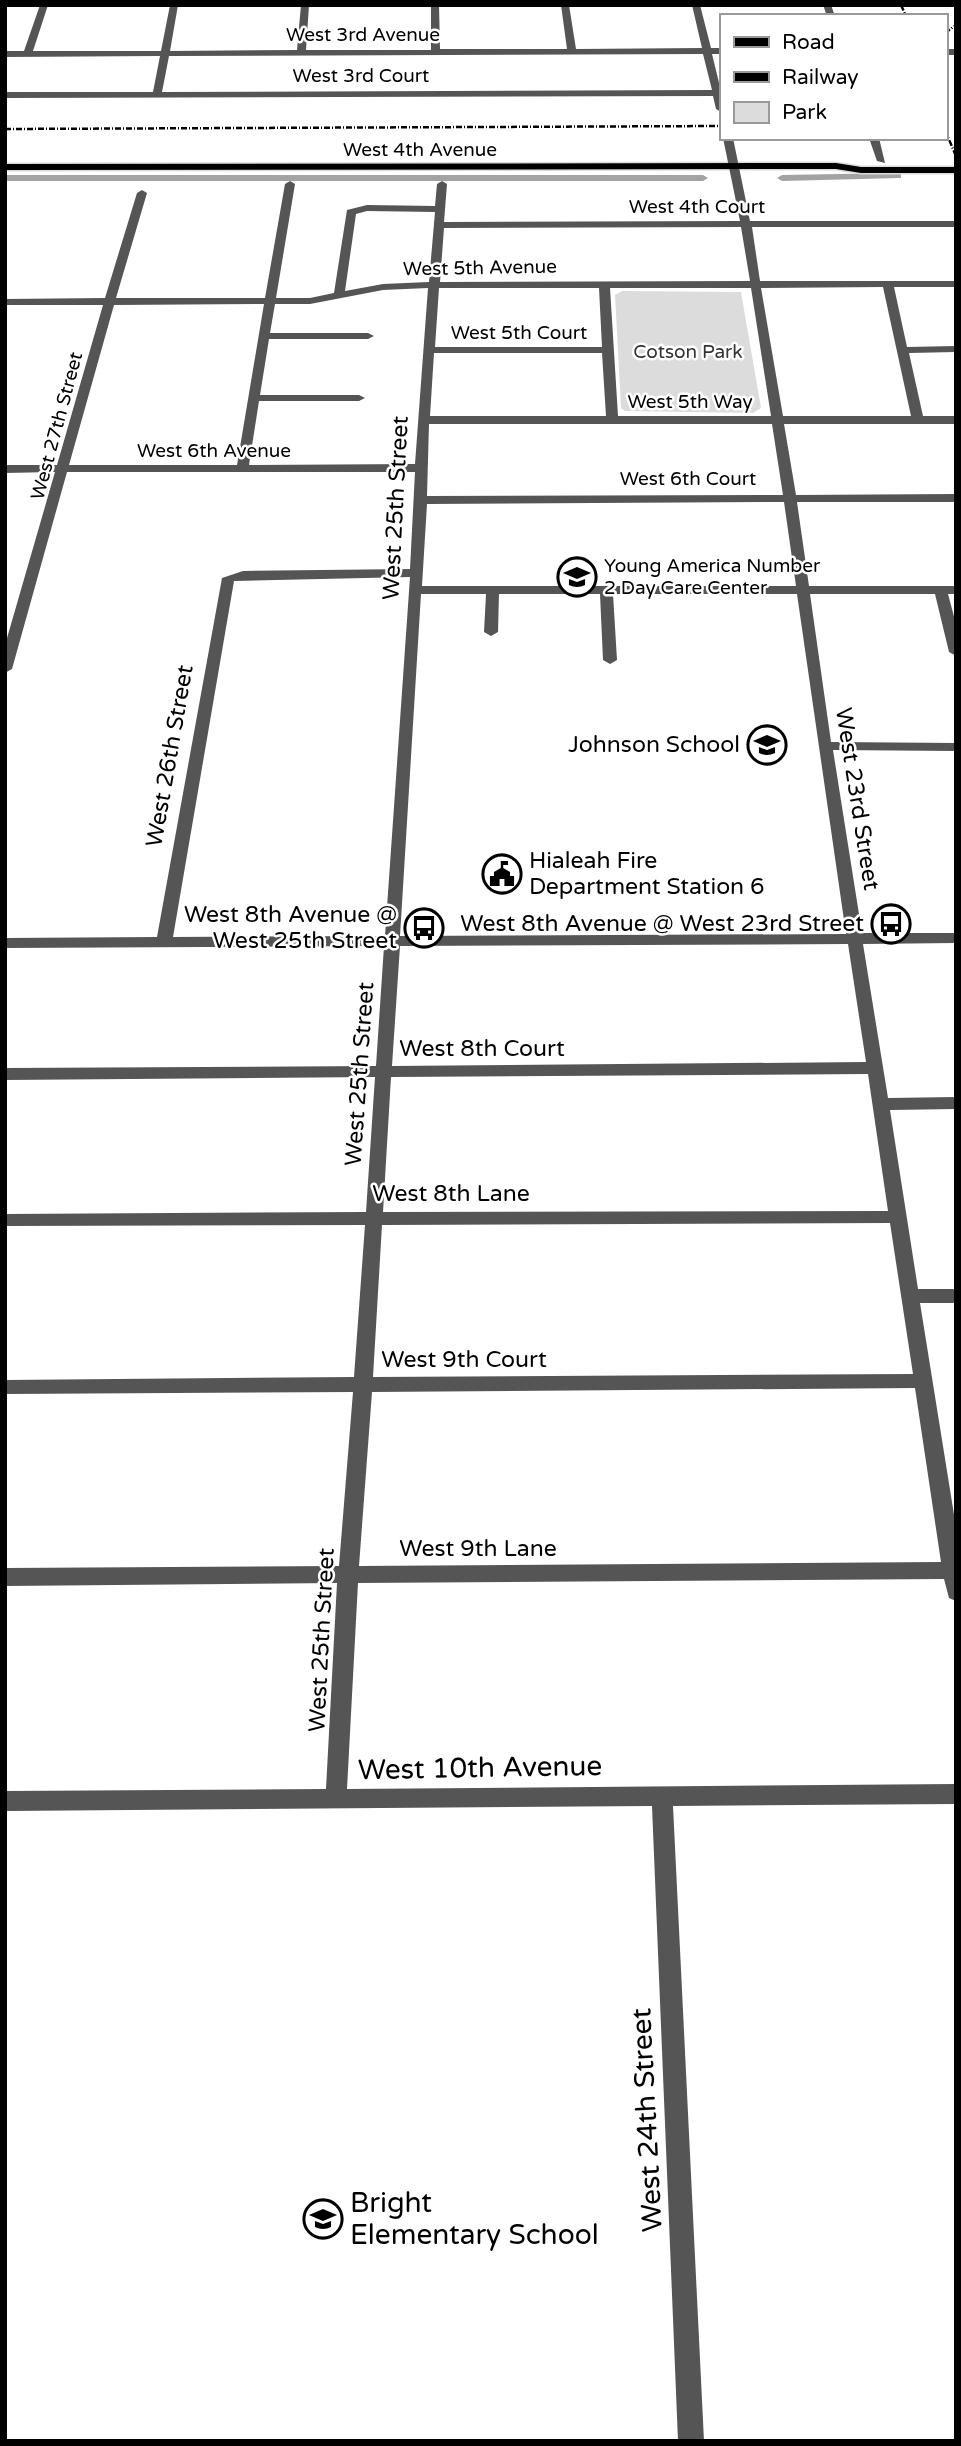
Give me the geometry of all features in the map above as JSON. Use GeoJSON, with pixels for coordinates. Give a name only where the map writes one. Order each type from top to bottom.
{"type":"FeatureCollection","features":[{"type":"Feature","properties":{"kind":"main road","name":"West 4th Avenue"},"geometry":{"type":"LineString","coordinates":[[5,167],[836,166],[882,161],[956,159]]}},
{"type":"Feature","properties":{"kind":"main road","name":"West 4th Avenue"},"geometry":{"type":"LineString","coordinates":[[836,166],[861,170],[956,170]]}},
{"type":"Feature","properties":{"kind":"street"},"geometry":{"type":"LineString","coordinates":[[29,54],[44,5]]}},
{"type":"Feature","properties":{"kind":"street"},"geometry":{"type":"LineString","coordinates":[[157,94],[174,5]]}},
{"type":"Feature","properties":{"kind":"street"},"geometry":{"type":"LineString","coordinates":[[301,53],[304,5]]}},
{"type":"Feature","properties":{"kind":"street"},"geometry":{"type":"LineString","coordinates":[[435,5],[436,53]]}},
{"type":"Feature","properties":{"kind":"street"},"geometry":{"type":"LineString","coordinates":[[565,5],[572,52]]}},
{"type":"Feature","properties":{"kind":"street"},"geometry":{"type":"LineString","coordinates":[[696,5],[720,105]]}},
{"type":"Feature","properties":{"kind":"street","name":"West 3rd Avenue"},"geometry":{"type":"LineString","coordinates":[[5,54],[720,51]]}},
{"type":"Feature","properties":{"kind":"street","name":"West 3rd Court"},"geometry":{"type":"LineString","coordinates":[[5,95],[717,93]]}},
{"type":"Feature","properties":{"kind":"street","name":"West 23rd Street"},"geometry":{"type":"LineString","coordinates":[[728,140],[746,225],[790,498],[825,746],[956,1592]]}},
{"type":"Feature","properties":{"kind":"street"},"geometry":{"type":"LineString","coordinates":[[875,140],[882,161]]}},
{"type":"Feature","properties":{"kind":"street"},"geometry":{"type":"LineString","coordinates":[[242,469],[290,184]]}},
{"type":"Feature","properties":{"kind":"street","name":"West 25th Street"},"geometry":{"type":"LineString","coordinates":[[336,1800],[348,1574],[363,1385],[424,421],[442,184]]}},
{"type":"Feature","properties":{"kind":"street","name":"West 27th Street"},"geometry":{"type":"LineString","coordinates":[[5,668],[64,469],[108,302],[142,193]]}},
{"type":"Feature","properties":{"kind":"street","name":"West 4th Court"},"geometry":{"type":"LineString","coordinates":[[339,295],[351,212],[367,208],[439,217],[746,225],[956,224]]}},
{"type":"Feature","properties":{"kind":"street"},"geometry":{"type":"LineString","coordinates":[[888,284],[918,420]]}},
{"type":"Feature","properties":{"kind":"street","name":"West 5th Avenue"},"geometry":{"type":"LineString","coordinates":[[5,302],[310,300],[383,287],[435,285],[956,284]]}},
{"type":"Feature","properties":{"kind":"street"},"geometry":{"type":"LineString","coordinates":[[604,285],[612,419]]}},
{"type":"Feature","properties":{"kind":"street"},"geometry":{"type":"LineString","coordinates":[[265,336],[368,336]]}},
{"type":"Feature","properties":{"kind":"street"},"geometry":{"type":"LineString","coordinates":[[902,350],[956,349]]}},
{"type":"Feature","properties":{"kind":"street","name":"West 5th Court"},"geometry":{"type":"LineString","coordinates":[[430,350],[608,350]]}},
{"type":"Feature","properties":{"kind":"street"},"geometry":{"type":"LineString","coordinates":[[255,397],[359,398]]}},
{"type":"Feature","properties":{"kind":"street","name":"West 5th Way"},"geometry":{"type":"LineString","coordinates":[[424,421],[956,420]]}},
{"type":"Feature","properties":{"kind":"street","name":"West 6th Avenue"},"geometry":{"type":"LineString","coordinates":[[5,469],[423,468]]}},
{"type":"Feature","properties":{"kind":"street","name":"West 6th Court"},"geometry":{"type":"LineString","coordinates":[[421,500],[956,498]]}},
{"type":"Feature","properties":{"kind":"street","name":"West 26th Street"},"geometry":{"type":"LineString","coordinates":[[164,943],[228,578],[243,575],[416,573]]}},
{"type":"Feature","properties":{"kind":"street"},"geometry":{"type":"LineString","coordinates":[[414,590],[956,590]]}},
{"type":"Feature","properties":{"kind":"street"},"geometry":{"type":"LineString","coordinates":[[491,632],[493,590]]}},
{"type":"Feature","properties":{"kind":"street"},"geometry":{"type":"LineString","coordinates":[[606,590],[610,660]]}},
{"type":"Feature","properties":{"kind":"street"},"geometry":{"type":"LineString","coordinates":[[941,590],[956,652]]}},
{"type":"Feature","properties":{"kind":"street"},"geometry":{"type":"LineString","coordinates":[[825,746],[956,747]]}},
{"type":"Feature","properties":{"kind":"street"},"geometry":{"type":"LineString","coordinates":[[5,943],[956,938]]}},
{"type":"Feature","properties":{"kind":"street","name":"West 8th Court"},"geometry":{"type":"LineString","coordinates":[[5,1074],[874,1068]]}},
{"type":"Feature","properties":{"kind":"street"},"geometry":{"type":"LineString","coordinates":[[880,1104],[956,1103]]}},
{"type":"Feature","properties":{"kind":"street","name":"West 8th Lane"},"geometry":{"type":"LineString","coordinates":[[5,1220],[897,1217]]}},
{"type":"Feature","properties":{"kind":"street"},"geometry":{"type":"LineString","coordinates":[[909,1296],[956,1296]]}},
{"type":"Feature","properties":{"kind":"street","name":"West 9th Court"},"geometry":{"type":"LineString","coordinates":[[5,1387],[922,1381]]}},
{"type":"Feature","properties":{"kind":"street","name":"West 9th Lane"},"geometry":{"type":"LineString","coordinates":[[5,1577],[952,1570]]}},
{"type":"Feature","properties":{"kind":"street","name":"West 10th Avenue"},"geometry":{"type":"LineString","coordinates":[[6,1803],[956,1794]]}},
{"type":"Feature","properties":{"kind":"street","name":"West 24th Street"},"geometry":{"type":"LineString","coordinates":[[662,1796],[691,2441]]}},
{"type":"Feature","properties":{"kind":"green space","name":"Cotson Park"},"geometry":{"type":"Polygon","coordinates":[[[622,291],[741,292],[761,408],[753,413],[625,411],[621,408],[615,295],[622,291]]]}},
{"type":"Feature","properties":{"kind":"waterway"},"geometry":{"type":"LineString","coordinates":[[782,178],[897,176]]}},
{"type":"Feature","properties":{"kind":"waterway"},"geometry":{"type":"LineString","coordinates":[[5,178],[703,178]]}},
{"type":"Feature","properties":{"kind":"railway"},"geometry":{"type":"LineString","coordinates":[[901,5],[905,14]]}},
{"type":"Feature","properties":{"kind":"railway"},"geometry":{"type":"LineString","coordinates":[[947,32],[956,25]]}},
{"type":"Feature","properties":{"kind":"railway"},"geometry":{"type":"LineString","coordinates":[[5,129],[720,126]]}},
{"type":"Feature","properties":{"kind":"railway"},"geometry":{"type":"LineString","coordinates":[[947,135],[956,156]]}},
{"type":"Feature","properties":{"kind":"place","name":"Young America Number 2 Day Care Center"},"geometry":{"type":"Point","coordinates":[577,577]}},
{"type":"Feature","properties":{"kind":"place","name":"Johnson School"},"geometry":{"type":"Point","coordinates":[767,745]}},
{"type":"Feature","properties":{"kind":"place","name":"Hialeah Fire Department Station 6"},"geometry":{"type":"Point","coordinates":[502,874]}},
{"type":"Feature","properties":{"kind":"place","name":"West 8th Avenue @ West 23rd Street"},"geometry":{"type":"Point","coordinates":[891,924]}},
{"type":"Feature","properties":{"kind":"place","name":"West 8th Avenue @ West 25th Street"},"geometry":{"type":"Point","coordinates":[424,928]}},
{"type":"Feature","properties":{"kind":"place","name":"Bright Elementary School"},"geometry":{"type":"Point","coordinates":[323,2219]}}]}
